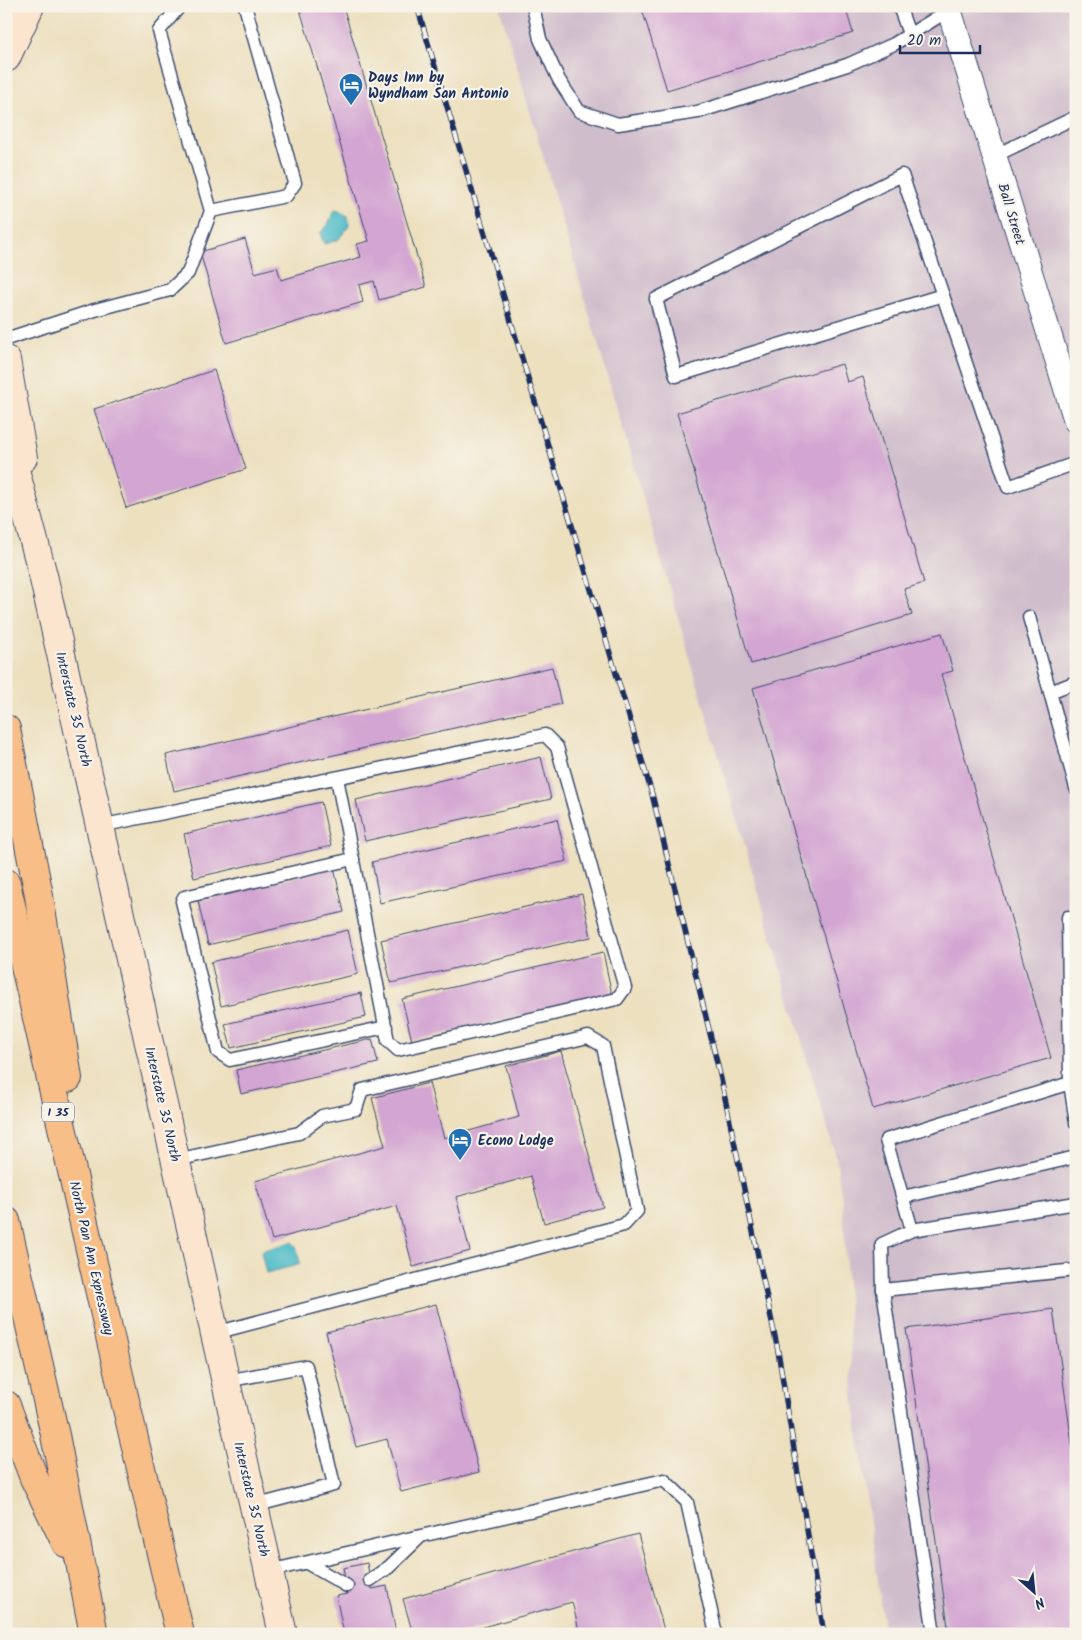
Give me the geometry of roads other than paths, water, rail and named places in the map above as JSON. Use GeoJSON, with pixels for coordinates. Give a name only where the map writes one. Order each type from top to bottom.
{"type":"FeatureCollection","features":[{"type":"Feature","properties":{"kind":"highway"},"geometry":{"type":"LineString","coordinates":[[6,729],[38,890],[110,1341]]}},
{"type":"Feature","properties":{"kind":"highway","name":"North Pan Am Expressway"},"geometry":{"type":"LineString","coordinates":[[6,882],[110,1341],[180,1634]]}},
{"type":"Feature","properties":{"kind":"highway"},"geometry":{"type":"LineString","coordinates":[[6,1221],[55,1436],[94,1634]]}},
{"type":"Feature","properties":{"kind":"highway"},"geometry":{"type":"LineString","coordinates":[[6,1405],[34,1478],[82,1575]]}},
{"type":"Feature","properties":{"kind":"main road"},"geometry":{"type":"LineString","coordinates":[[6,58],[30,6]]}},
{"type":"Feature","properties":{"kind":"main road","name":"Interstate 35 North"},"geometry":{"type":"LineString","coordinates":[[6,360],[43,575]]}},
{"type":"Feature","properties":{"kind":"main road","name":"Interstate 35 North"},"geometry":{"type":"LineString","coordinates":[[6,436],[43,575],[283,1634]]}},
{"type":"Feature","properties":{"kind":"street","name":"Ball Street"},"geometry":{"type":"LineString","coordinates":[[951,7],[994,156],[1076,421]]}},
{"type":"Feature","properties":{"kind":"lane"},"geometry":{"type":"LineString","coordinates":[[6,339],[95,310],[170,290],[188,273],[211,211],[159,31],[180,6]]}},
{"type":"Feature","properties":{"kind":"lane"},"geometry":{"type":"LineString","coordinates":[[211,211],[286,196],[295,183],[245,6]]}},
{"type":"Feature","properties":{"kind":"lane"},"geometry":{"type":"LineString","coordinates":[[533,6],[540,39],[559,80],[579,111],[618,124],[698,112],[848,65],[894,44],[951,7]]}},
{"type":"Feature","properties":{"kind":"lane"},"geometry":{"type":"LineString","coordinates":[[899,6],[909,34]]}},
{"type":"Feature","properties":{"kind":"lane"},"geometry":{"type":"LineString","coordinates":[[994,156],[1076,117]]}},
{"type":"Feature","properties":{"kind":"lane"},"geometry":{"type":"LineString","coordinates":[[943,295],[676,376],[656,299],[902,175],[943,295],[1008,487],[1076,463]]}},
{"type":"Feature","properties":{"kind":"lane"},"geometry":{"type":"LineString","coordinates":[[1029,617],[1076,788]]}},
{"type":"Feature","properties":{"kind":"lane"},"geometry":{"type":"LineString","coordinates":[[1050,692],[1076,682]]}},
{"type":"Feature","properties":{"kind":"lane"},"geometry":{"type":"LineString","coordinates":[[100,826],[544,735],[557,747],[625,988],[617,999],[398,1050],[388,1041],[337,778]]}},
{"type":"Feature","properties":{"kind":"lane"},"geometry":{"type":"LineString","coordinates":[[353,859],[184,897],[182,901],[218,1052],[230,1060],[386,1027]]}},
{"type":"Feature","properties":{"kind":"lane"},"geometry":{"type":"LineString","coordinates":[[1068,917],[1070,1083],[1076,1123]]}},
{"type":"Feature","properties":{"kind":"lane"},"geometry":{"type":"LineString","coordinates":[[176,1160],[299,1133],[322,1116],[356,1109],[362,1090],[588,1037],[603,1046],[637,1211],[624,1225],[215,1333]]}},
{"type":"Feature","properties":{"kind":"lane"},"geometry":{"type":"LineString","coordinates":[[912,1230],[886,1140],[1070,1083]]}},
{"type":"Feature","properties":{"kind":"lane"},"geometry":{"type":"LineString","coordinates":[[903,1197],[1076,1157]]}},
{"type":"Feature","properties":{"kind":"lane"},"geometry":{"type":"LineString","coordinates":[[934,1634],[883,1290],[882,1244],[912,1230],[1076,1203]]}},
{"type":"Feature","properties":{"kind":"lane"},"geometry":{"type":"LineString","coordinates":[[883,1290],[1076,1270]]}},
{"type":"Feature","properties":{"kind":"lane"},"geometry":{"type":"LineString","coordinates":[[226,1380],[306,1366],[334,1485],[254,1506]]}},
{"type":"Feature","properties":{"kind":"lane"},"geometry":{"type":"LineString","coordinates":[[269,1572],[664,1480],[687,1502],[716,1634]]}},
{"type":"Feature","properties":{"kind":"lane"},"geometry":{"type":"LineString","coordinates":[[370,1580],[389,1567],[420,1537]]}},
{"type":"Feature","properties":{"kind":"lane"},"geometry":{"type":"LineString","coordinates":[[308,1563],[347,1586]]}},
{"type":"Feature","properties":{"kind":"water"},"geometry":{"type":"Polygon","coordinates":[[[337,210],[348,216],[349,226],[338,240],[324,244],[320,233],[328,225],[333,212],[337,210]]]}},
{"type":"Feature","properties":{"kind":"water"},"geometry":{"type":"Polygon","coordinates":[[[292,1242],[296,1246],[300,1263],[266,1273],[261,1251],[292,1242]]]}},
{"type":"Feature","properties":{"kind":"railway"},"geometry":{"type":"LineString","coordinates":[[417,6],[652,794],[721,1079],[778,1351],[824,1634]]}},
{"type":"Feature","properties":{"kind":"place","name":"Days Inn by Wyndham San Antonio"},"geometry":{"type":"Point","coordinates":[351,106]}},
{"type":"Feature","properties":{"kind":"place","name":"Econo Lodge"},"geometry":{"type":"Point","coordinates":[460,1161]}}]}
